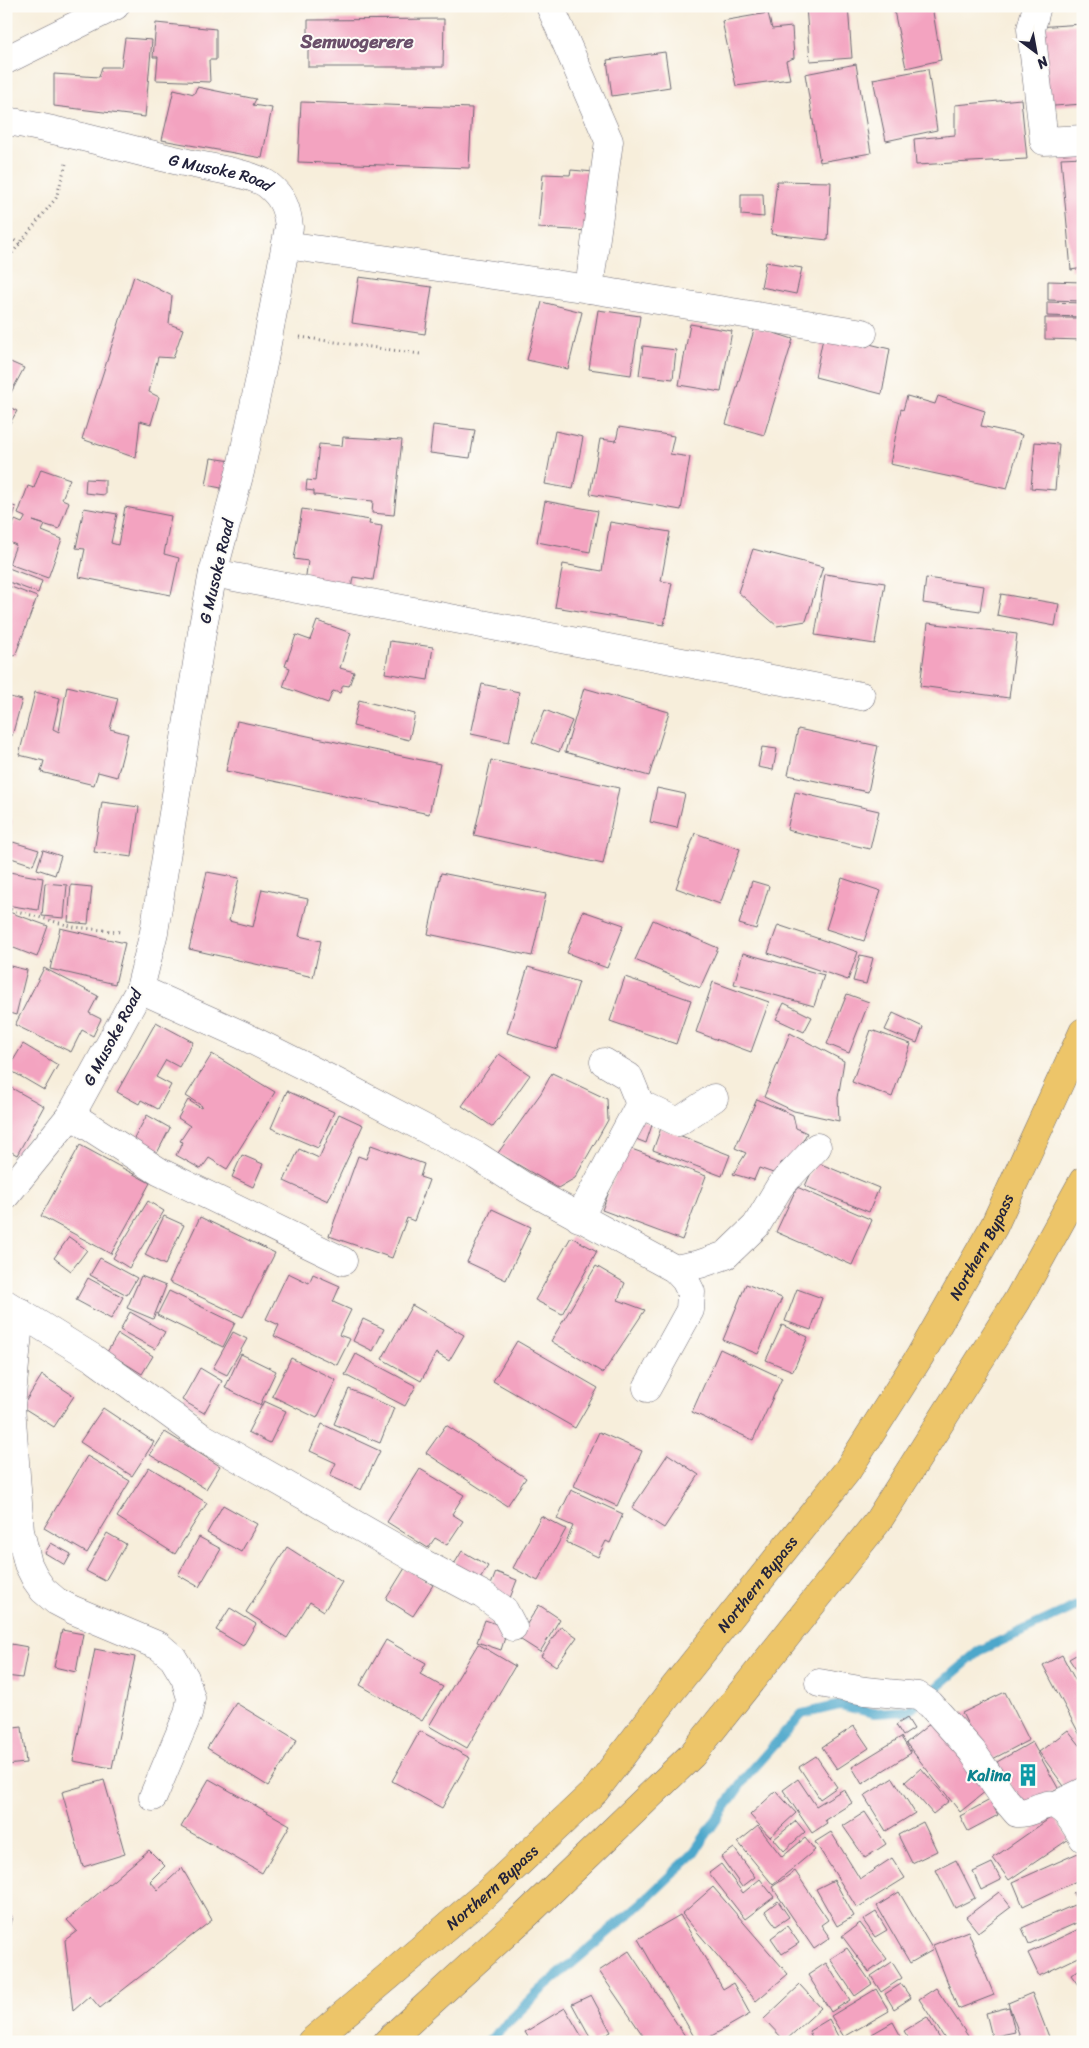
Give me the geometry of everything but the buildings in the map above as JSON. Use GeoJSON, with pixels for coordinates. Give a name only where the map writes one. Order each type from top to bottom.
{"type":"FeatureCollection","features":[{"type":"Feature","properties":{"kind":"highway","name":"Northern Bypass"},"geometry":{"type":"LineString","coordinates":[[311,2042],[487,1893],[595,1791],[672,1690],[847,1470],[920,1356],[994,1226],[1083,1032]]}},
{"type":"Feature","properties":{"kind":"highway"},"geometry":{"type":"LineString","coordinates":[[387,2042],[527,1914],[692,1755],[878,1521],[1017,1301],[1083,1181]]}},
{"type":"Feature","properties":{"kind":"street"},"geometry":{"type":"LineString","coordinates":[[6,60],[115,6]]}},
{"type":"Feature","properties":{"kind":"street"},"geometry":{"type":"LineString","coordinates":[[550,6],[609,141],[589,289]]}},
{"type":"Feature","properties":{"kind":"street"},"geometry":{"type":"LineString","coordinates":[[1036,6],[1031,29],[1044,141],[1083,139]]}},
{"type":"Feature","properties":{"kind":"street","name":"G Musoke Road"},"geometry":{"type":"LineString","coordinates":[[6,121],[42,126],[182,162],[232,172],[266,184],[279,196],[287,210],[289,227],[240,472],[213,573],[154,932],[140,989],[71,1114],[6,1195]]}},
{"type":"Feature","properties":{"kind":"street"},"geometry":{"type":"LineString","coordinates":[[286,245],[589,289],[864,333]]}},
{"type":"Feature","properties":{"kind":"street"},"geometry":{"type":"LineString","coordinates":[[213,573],[861,696]]}},
{"type":"Feature","properties":{"kind":"street"},"geometry":{"type":"LineString","coordinates":[[140,989],[242,1035],[336,1082],[477,1156],[528,1189],[674,1269],[685,1280],[691,1292],[690,1310],[647,1388]]}},
{"type":"Feature","properties":{"kind":"street"},"geometry":{"type":"LineString","coordinates":[[604,1062],[629,1077],[640,1104],[678,1122],[714,1098]]}},
{"type":"Feature","properties":{"kind":"street"},"geometry":{"type":"LineString","coordinates":[[579,1218],[640,1104]]}},
{"type":"Feature","properties":{"kind":"street"},"geometry":{"type":"LineString","coordinates":[[71,1114],[160,1172],[343,1261]]}},
{"type":"Feature","properties":{"kind":"street"},"geometry":{"type":"LineString","coordinates":[[674,1269],[700,1264],[726,1255],[756,1226],[780,1186],[817,1147]]}},
{"type":"Feature","properties":{"kind":"street"},"geometry":{"type":"LineString","coordinates":[[13,1308],[93,1358],[200,1436],[421,1562],[483,1595],[504,1610],[513,1627]]}},
{"type":"Feature","properties":{"kind":"street"},"geometry":{"type":"LineString","coordinates":[[13,1308],[11,1406],[20,1531],[28,1564],[43,1590],[56,1601],[159,1646],[173,1658],[185,1678],[191,1698],[188,1714],[153,1798]]}},
{"type":"Feature","properties":{"kind":"street"},"geometry":{"type":"LineString","coordinates":[[819,1682],[865,1691],[918,1696],[943,1716],[972,1751],[1017,1813],[1025,1814],[1048,1804],[1056,1805],[1064,1811],[1083,1838]]}},
{"type":"Feature","properties":{"kind":"street"},"geometry":{"type":"LineString","coordinates":[[1056,1805],[1083,1792]]}},
{"type":"Feature","properties":{"kind":"path"},"geometry":{"type":"LineString","coordinates":[[6,261],[56,198],[74,135]]}},
{"type":"Feature","properties":{"kind":"path"},"geometry":{"type":"LineString","coordinates":[[6,235],[20,244]]}},
{"type":"Feature","properties":{"kind":"path"},"geometry":{"type":"LineString","coordinates":[[269,332],[420,354]]}},
{"type":"Feature","properties":{"kind":"path"},"geometry":{"type":"LineString","coordinates":[[6,908],[74,927],[108,932],[154,932]]}},
{"type":"Feature","properties":{"kind":"waterway"},"geometry":{"type":"LineString","coordinates":[[488,2042],[541,1990],[645,1900],[692,1855],[745,1778],[802,1714],[840,1705],[874,1713],[909,1711],[979,1651],[1083,1603]]}},
{"type":"Feature","properties":{"kind":"place","name":"Kalina"},"geometry":{"type":"Point","coordinates":[1028,1775]}},
{"type":"Feature","properties":{"kind":"district","name":"Semwogerere"},"geometry":{"type":"Point","coordinates":[357,41]}}]}
